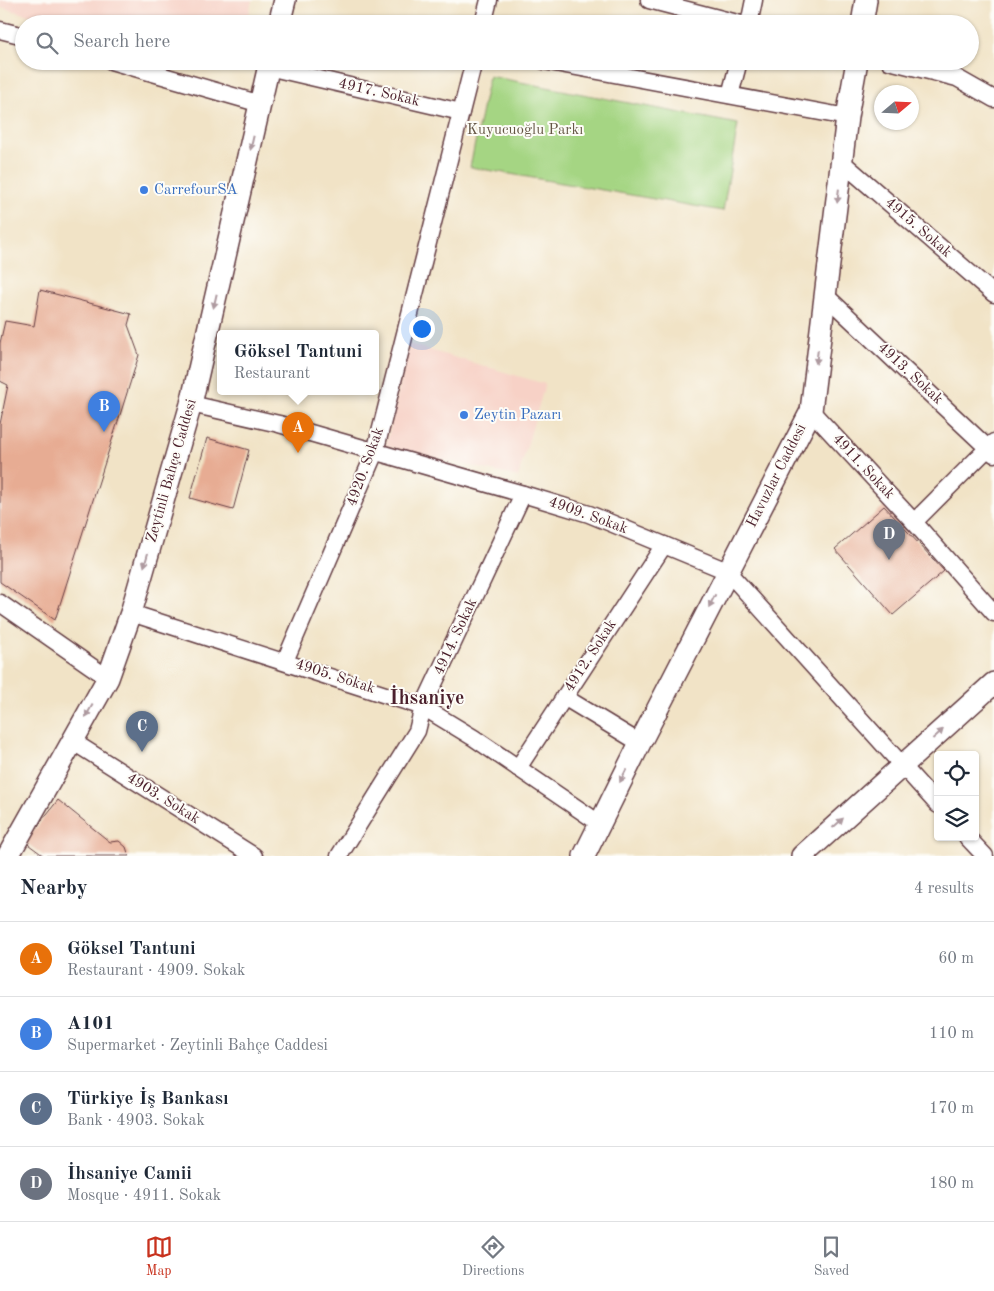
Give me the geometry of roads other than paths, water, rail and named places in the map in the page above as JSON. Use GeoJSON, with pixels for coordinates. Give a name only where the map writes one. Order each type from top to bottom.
{"type":"FeatureCollection","features":[{"type":"Feature","properties":{"kind":"street"},"geometry":{"type":"LineString","coordinates":[[281,15],[285,0]]}},
{"type":"Feature","properties":{"kind":"street"},"geometry":{"type":"LineString","coordinates":[[485,15],[489,0]]}},
{"type":"Feature","properties":{"kind":"street"},"geometry":{"type":"LineString","coordinates":[[649,0],[706,15]]}},
{"type":"Feature","properties":{"kind":"street"},"geometry":{"type":"LineString","coordinates":[[751,15],[754,0]]}},
{"type":"Feature","properties":{"kind":"street"},"geometry":{"type":"LineString","coordinates":[[864,15],[866,0]]}},
{"type":"Feature","properties":{"kind":"street"},"geometry":{"type":"LineString","coordinates":[[0,30],[15,34]]}},
{"type":"Feature","properties":{"kind":"street"},"geometry":{"type":"LineString","coordinates":[[142,70],[261,104]]}},
{"type":"Feature","properties":{"kind":"street","name":"Zeytinli Bahçe Caddesi"},"geometry":{"type":"LineString","coordinates":[[8,856],[108,678],[131,612],[192,404],[268,70]]}},
{"type":"Feature","properties":{"kind":"street","name":"4917. Sokak"},"geometry":{"type":"LineString","coordinates":[[293,70],[461,112]]}},
{"type":"Feature","properties":{"kind":"street","name":"4920. Sokak"},"geometry":{"type":"LineString","coordinates":[[285,661],[375,452],[472,70]]}},
{"type":"Feature","properties":{"kind":"street"},"geometry":{"type":"LineString","coordinates":[[593,70],[847,117]]}},
{"type":"Feature","properties":{"kind":"street"},"geometry":{"type":"LineString","coordinates":[[730,95],[737,70]]}},
{"type":"Feature","properties":{"kind":"street","name":"Havuzlar Caddesi"},"geometry":{"type":"LineString","coordinates":[[584,856],[727,571],[777,479],[811,411],[847,117],[855,70]]}},
{"type":"Feature","properties":{"kind":"street"},"geometry":{"type":"LineString","coordinates":[[925,70],[957,78],[994,99]]}},
{"type":"Feature","properties":{"kind":"street","name":"4915. Sokak"},"geometry":{"type":"LineString","coordinates":[[842,162],[994,294]]}},
{"type":"Feature","properties":{"kind":"street","name":"4913. Sokak"},"geometry":{"type":"LineString","coordinates":[[825,295],[992,448]]}},
{"type":"Feature","properties":{"kind":"street","name":"4909. Sokak"},"geometry":{"type":"LineString","coordinates":[[192,404],[279,424],[589,514],[727,571],[934,802]]}},
{"type":"Feature","properties":{"kind":"street","name":"4911. Sokak"},"geometry":{"type":"LineString","coordinates":[[811,411],[914,522],[994,613]]}},
{"type":"Feature","properties":{"kind":"street"},"geometry":{"type":"LineString","coordinates":[[914,522],[992,448]]}},
{"type":"Feature","properties":{"kind":"street","name":"4914. Sokak"},"geometry":{"type":"LineString","coordinates":[[339,856],[417,731],[423,707],[523,494]]}},
{"type":"Feature","properties":{"kind":"street","name":"4912. Sokak"},"geometry":{"type":"LineString","coordinates":[[518,768],[664,545]]}},
{"type":"Feature","properties":{"kind":"street"},"geometry":{"type":"LineString","coordinates":[[0,603],[108,678]]}},
{"type":"Feature","properties":{"kind":"street","name":"4905. Sokak"},"geometry":{"type":"LineString","coordinates":[[131,612],[423,707],[599,823]]}},
{"type":"Feature","properties":{"kind":"street"},"geometry":{"type":"LineString","coordinates":[[802,856],[994,683]]}},
{"type":"Feature","properties":{"kind":"street"},"geometry":{"type":"LineString","coordinates":[[564,697],[640,743]]}},
{"type":"Feature","properties":{"kind":"street","name":"4903. Sokak"},"geometry":{"type":"LineString","coordinates":[[72,741],[254,856]]}},
{"type":"Feature","properties":{"kind":"street"},"geometry":{"type":"LineString","coordinates":[[971,841],[985,856]]}},
{"type":"Feature","properties":{"kind":"place","name":"CarrefourSA"},"geometry":{"type":"Point","coordinates":[144,190]}},
{"type":"Feature","properties":{"kind":"place","name":"Zeytin Pazarı"},"geometry":{"type":"Point","coordinates":[464,415]}},
{"type":"Feature","properties":{"kind":"place","name":"A101"},"geometry":{"type":"Point","coordinates":[104,432]}},
{"type":"Feature","properties":{"kind":"place","name":"Göksel Tantuni"},"geometry":{"type":"Point","coordinates":[298,453]}},
{"type":"Feature","properties":{"kind":"place","name":"İhsaniye Camii"},"geometry":{"type":"Point","coordinates":[889,560]}},
{"type":"Feature","properties":{"kind":"place","name":"Türkiye İş Bankası"},"geometry":{"type":"Point","coordinates":[142,752]}},
{"type":"Feature","properties":{"kind":"district","name":"İhsaniye"},"geometry":{"type":"Point","coordinates":[427,699]}},
{"type":"Feature","properties":{"kind":"park label","name":"Kuyucuoğlu Parkı"},"geometry":{"type":"Point","coordinates":[525,130]}}]}
